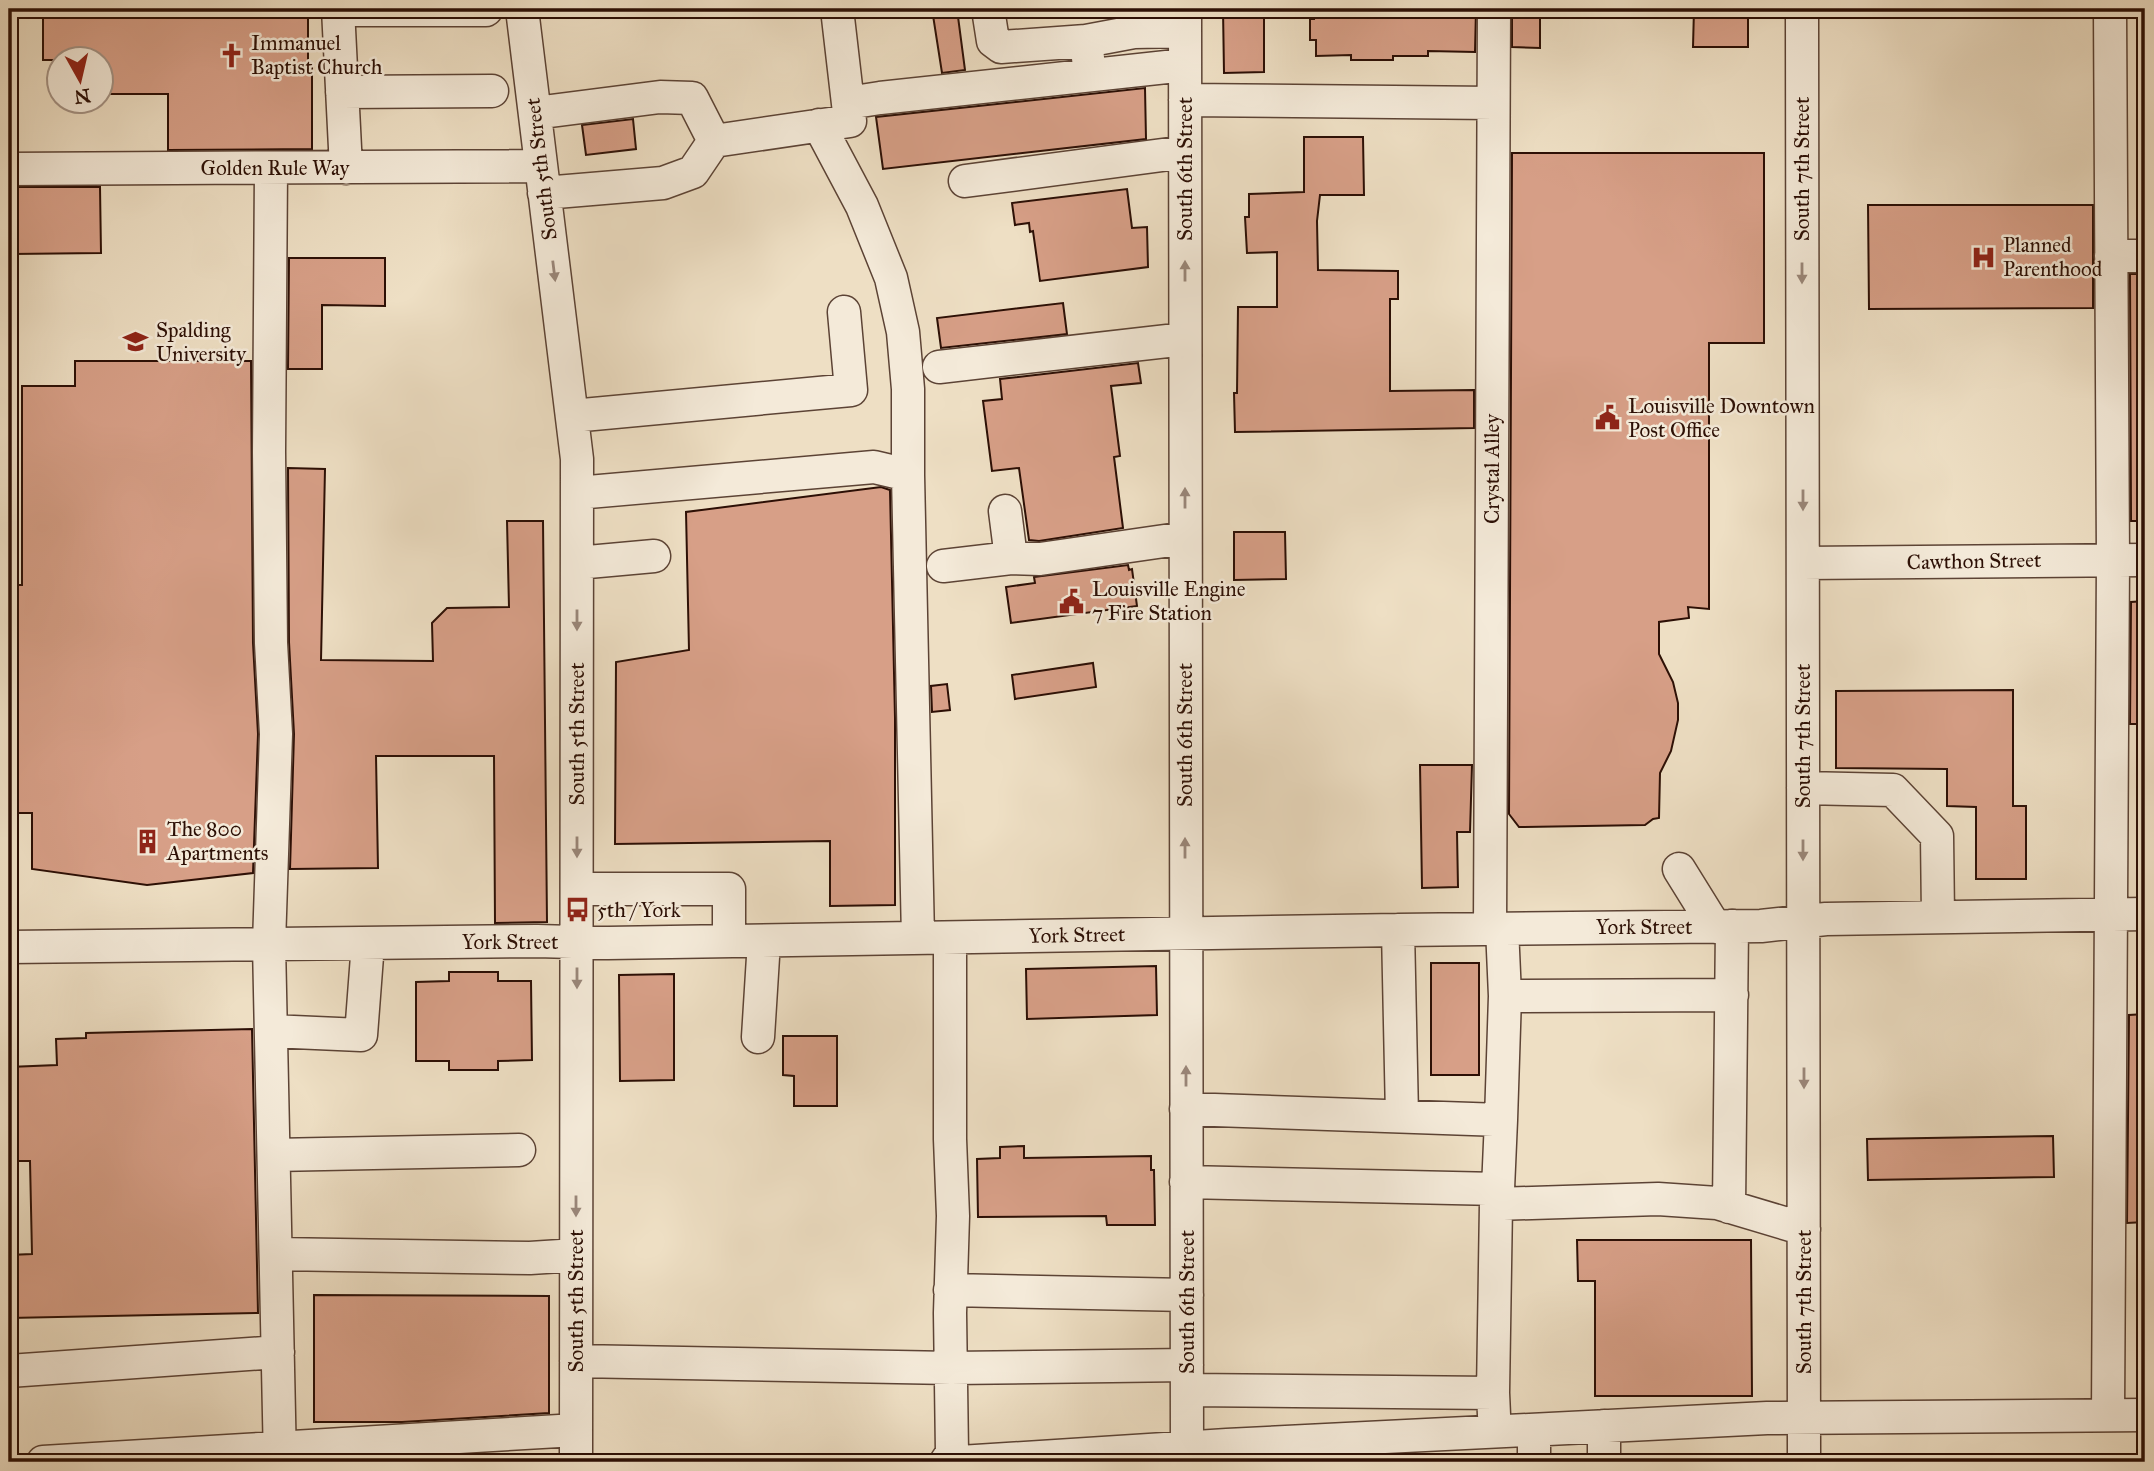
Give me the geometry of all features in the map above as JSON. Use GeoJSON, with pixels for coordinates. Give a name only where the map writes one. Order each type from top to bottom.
{"type":"FeatureCollection","features":[{"type":"Feature","properties":{"kind":"street"},"geometry":{"type":"LineString","coordinates":[[346,168],[338,9],[486,10]]}},
{"type":"Feature","properties":{"kind":"street","name":"South 5th Street"},"geometry":{"type":"LineString","coordinates":[[522,9],[577,458],[576,1462]]}},
{"type":"Feature","properties":{"kind":"street"},"geometry":{"type":"LineString","coordinates":[[535,113],[660,97],[692,98],[714,141],[850,121],[837,9]]}},
{"type":"Feature","properties":{"kind":"street"},"geometry":{"type":"LineString","coordinates":[[988,9],[993,41],[1001,47],[1086,41],[1134,20],[1185,20]]}},
{"type":"Feature","properties":{"kind":"street","name":"Crystal Alley"},"geometry":{"type":"LineString","coordinates":[[1494,9],[1496,929],[1505,996],[1497,1196],[1493,1393],[1495,1432]]}},
{"type":"Feature","properties":{"kind":"street","name":"South 7th Street"},"geometry":{"type":"LineString","coordinates":[[1802,9],[1804,1462]]}},
{"type":"Feature","properties":{"kind":"street"},"geometry":{"type":"LineString","coordinates":[[2108,1415],[2113,560],[2110,9]]}},
{"type":"Feature","properties":{"kind":"street","name":"South 6th Street"},"geometry":{"type":"LineString","coordinates":[[1185,20],[1187,1455]]}},
{"type":"Feature","properties":{"kind":"street"},"geometry":{"type":"LineString","coordinates":[[1086,41],[1090,75]]}},
{"type":"Feature","properties":{"kind":"street"},"geometry":{"type":"LineString","coordinates":[[848,103],[1185,65]]}},
{"type":"Feature","properties":{"kind":"street"},"geometry":{"type":"LineString","coordinates":[[342,92],[492,91]]}},
{"type":"Feature","properties":{"kind":"street"},"geometry":{"type":"LineString","coordinates":[[1185,100],[1493,103]]}},
{"type":"Feature","properties":{"kind":"street"},"geometry":{"type":"LineString","coordinates":[[819,125],[862,206],[891,278],[903,332],[908,390],[918,938]]}},
{"type":"Feature","properties":{"kind":"street","name":"Golden Rule Way"},"geometry":{"type":"LineString","coordinates":[[9,169],[346,168],[543,180],[663,183],[693,172],[714,141]]}},
{"type":"Feature","properties":{"kind":"street"},"geometry":{"type":"LineString","coordinates":[[965,181],[1185,152]]}},
{"type":"Feature","properties":{"kind":"street"},"geometry":{"type":"LineString","coordinates":[[271,168],[269,452],[271,643],[276,734],[270,944],[279,1455]]}},
{"type":"Feature","properties":{"kind":"street"},"geometry":{"type":"LineString","coordinates":[[2111,256],[2145,256]]}},
{"type":"Feature","properties":{"kind":"street"},"geometry":{"type":"LineString","coordinates":[[572,416],[851,390],[844,312]]}},
{"type":"Feature","properties":{"kind":"street"},"geometry":{"type":"LineString","coordinates":[[939,367],[1185,339]]}},
{"type":"Feature","properties":{"kind":"street"},"geometry":{"type":"LineString","coordinates":[[577,493],[874,467],[908,475]]}},
{"type":"Feature","properties":{"kind":"street"},"geometry":{"type":"LineString","coordinates":[[1005,511],[1011,558]]}},
{"type":"Feature","properties":{"kind":"street"},"geometry":{"type":"LineString","coordinates":[[943,566],[1011,558],[1040,558],[1185,538]]}},
{"type":"Feature","properties":{"kind":"street"},"geometry":{"type":"LineString","coordinates":[[577,563],[654,556]]}},
{"type":"Feature","properties":{"kind":"street","name":"Cawthon Street"},"geometry":{"type":"LineString","coordinates":[[1803,563],[2145,559]]}},
{"type":"Feature","properties":{"kind":"street"},"geometry":{"type":"LineString","coordinates":[[1803,788],[1893,790],[1937,836],[1938,917]]}},
{"type":"Feature","properties":{"kind":"street"},"geometry":{"type":"LineString","coordinates":[[1679,869],[1724,927],[1732,995],[1730,1207]]}},
{"type":"Feature","properties":{"kind":"street"},"geometry":{"type":"LineString","coordinates":[[577,889],[729,889],[729,942]]}},
{"type":"Feature","properties":{"kind":"street","name":"York Street"},"geometry":{"type":"LineString","coordinates":[[9,947],[729,942],[1185,933],[1724,927],[1826,919],[2145,914]]}},
{"type":"Feature","properties":{"kind":"street"},"geometry":{"type":"LineString","coordinates":[[1398,930],[1402,1116]]}},
{"type":"Feature","properties":{"kind":"street"},"geometry":{"type":"LineString","coordinates":[[946,1462],[952,1453],[950,938]]}},
{"type":"Feature","properties":{"kind":"street"},"geometry":{"type":"LineString","coordinates":[[758,1037],[764,941]]}},
{"type":"Feature","properties":{"kind":"street"},"geometry":{"type":"LineString","coordinates":[[271,1031],[361,1035],[368,943]]}},
{"type":"Feature","properties":{"kind":"street"},"geometry":{"type":"LineString","coordinates":[[1505,996],[1732,995]]}},
{"type":"Feature","properties":{"kind":"street"},"geometry":{"type":"LineString","coordinates":[[1186,1109],[1501,1120]]}},
{"type":"Feature","properties":{"kind":"street"},"geometry":{"type":"LineString","coordinates":[[274,1155],[519,1150]]}},
{"type":"Feature","properties":{"kind":"street"},"geometry":{"type":"LineString","coordinates":[[1186,1182],[1717,1203],[1804,1229]]}},
{"type":"Feature","properties":{"kind":"street"},"geometry":{"type":"LineString","coordinates":[[276,1254],[530,1258],[576,1255]]}},
{"type":"Feature","properties":{"kind":"street"},"geometry":{"type":"LineString","coordinates":[[950,1290],[1187,1295]]}},
{"type":"Feature","properties":{"kind":"street"},"geometry":{"type":"LineString","coordinates":[[9,1371],[278,1352]]}},
{"type":"Feature","properties":{"kind":"street"},"geometry":{"type":"LineString","coordinates":[[576,1361],[951,1368],[1493,1393]]}},
{"type":"Feature","properties":{"kind":"street"},"geometry":{"type":"LineString","coordinates":[[960,1462],[1187,1455],[1227,1445],[1804,1418],[2145,1415]]}},
{"type":"Feature","properties":{"kind":"street"},"geometry":{"type":"LineString","coordinates":[[1604,1426],[1604,1462]]}},
{"type":"Feature","properties":{"kind":"street"},"geometry":{"type":"LineString","coordinates":[[43,1462],[279,1455],[576,1430]]}},
{"type":"Feature","properties":{"kind":"street"},"geometry":{"type":"LineString","coordinates":[[1534,1430],[1534,1462]]}},
{"type":"Feature","properties":{"kind":"building"},"geometry":{"type":"Polygon","coordinates":[[[43,9],[308,9],[308,68],[312,67],[312,149],[168,150],[168,94],[116,94],[116,46],[46,46],[46,60],[43,60],[43,9]]]}},
{"type":"Feature","properties":{"kind":"building"},"geometry":{"type":"Polygon","coordinates":[[[932,9],[957,9],[965,70],[942,73],[932,9]]]}},
{"type":"Feature","properties":{"kind":"building"},"geometry":{"type":"Polygon","coordinates":[[[1223,9],[1264,10],[1264,72],[1224,73],[1223,9]]]}},
{"type":"Feature","properties":{"kind":"building"},"geometry":{"type":"Polygon","coordinates":[[[1314,9],[1476,9],[1475,52],[1428,51],[1428,56],[1393,56],[1393,60],[1351,60],[1351,55],[1316,56],[1316,40],[1310,40],[1310,19],[1314,19],[1314,9]]]}},
{"type":"Feature","properties":{"kind":"building"},"geometry":{"type":"Polygon","coordinates":[[[1512,9],[1540,9],[1540,48],[1512,47],[1512,9]]]}},
{"type":"Feature","properties":{"kind":"building"},"geometry":{"type":"Polygon","coordinates":[[[1694,9],[1748,9],[1748,47],[1693,47],[1694,9]]]}},
{"type":"Feature","properties":{"kind":"building"},"geometry":{"type":"Polygon","coordinates":[[[1145,88],[1146,139],[883,169],[876,117],[1145,88]]]}},
{"type":"Feature","properties":{"kind":"building"},"geometry":{"type":"Polygon","coordinates":[[[633,119],[636,149],[586,155],[582,125],[633,119]]]}},
{"type":"Feature","properties":{"kind":"building"},"geometry":{"type":"Polygon","coordinates":[[[1304,137],[1363,137],[1364,195],[1320,195],[1317,221],[1318,270],[1398,271],[1398,299],[1390,299],[1390,391],[1474,390],[1474,428],[1235,432],[1238,307],[1277,307],[1277,252],[1247,253],[1245,217],[1249,217],[1249,194],[1304,192],[1304,137]]]}},
{"type":"Feature","properties":{"kind":"building","name":"Louisville Downtown Post Office"},"geometry":{"type":"Polygon","coordinates":[[[1512,153],[1764,153],[1764,343],[1709,343],[1709,609],[1688,607],[1689,618],[1659,622],[1659,654],[1673,682],[1678,703],[1678,720],[1671,751],[1660,773],[1659,818],[1645,825],[1519,827],[1509,814],[1512,153]]]}},
{"type":"Feature","properties":{"kind":"building"},"geometry":{"type":"Polygon","coordinates":[[[12,187],[100,187],[101,253],[12,254],[12,187]]]}},
{"type":"Feature","properties":{"kind":"building"},"geometry":{"type":"Polygon","coordinates":[[[1127,189],[1132,228],[1147,227],[1148,267],[1040,281],[1033,231],[1030,232],[1029,223],[1015,225],[1012,203],[1127,189]]]}},
{"type":"Feature","properties":{"kind":"building","name":"Planned Parenthood"},"geometry":{"type":"Polygon","coordinates":[[[1868,205],[2093,205],[2093,308],[1869,309],[1868,205]]]}},
{"type":"Feature","properties":{"kind":"building"},"geometry":{"type":"Polygon","coordinates":[[[289,258],[385,258],[385,306],[322,305],[322,369],[288,369],[289,258]]]}},
{"type":"Feature","properties":{"kind":"building"},"geometry":{"type":"Polygon","coordinates":[[[2130,274],[2145,274],[2145,521],[2131,521],[2130,274]]]}},
{"type":"Feature","properties":{"kind":"building"},"geometry":{"type":"Polygon","coordinates":[[[1063,303],[1067,334],[941,348],[937,318],[1063,303]]]}},
{"type":"Feature","properties":{"kind":"building"},"geometry":{"type":"Polygon","coordinates":[[[75,361],[251,361],[253,643],[258,734],[253,873],[147,885],[32,869],[32,813],[14,813],[10,697],[10,585],[22,585],[22,386],[75,386],[75,361]]]}},
{"type":"Feature","properties":{"kind":"building"},"geometry":{"type":"Polygon","coordinates":[[[1138,363],[1141,383],[1111,386],[1120,456],[1114,457],[1123,528],[1039,541],[1029,540],[1019,468],[992,471],[983,401],[1002,399],[1000,379],[1138,363]]]}},
{"type":"Feature","properties":{"kind":"building"},"geometry":{"type":"Polygon","coordinates":[[[288,468],[325,469],[321,660],[433,661],[432,623],[447,608],[509,607],[507,521],[543,521],[547,922],[495,923],[494,756],[376,756],[378,868],[290,869],[294,734],[289,642],[288,468]]]}},
{"type":"Feature","properties":{"kind":"building"},"geometry":{"type":"Polygon","coordinates":[[[881,487],[890,490],[895,718],[895,905],[830,906],[830,841],[615,844],[616,662],[689,650],[686,512],[881,487]]]}},
{"type":"Feature","properties":{"kind":"building"},"geometry":{"type":"Polygon","coordinates":[[[1234,532],[1285,532],[1286,579],[1234,580],[1234,532]]]}},
{"type":"Feature","properties":{"kind":"building","name":"Louisville Engine 7 Fire Station"},"geometry":{"type":"Polygon","coordinates":[[[1128,565],[1129,570],[1132,569],[1137,606],[1011,623],[1006,587],[1035,583],[1034,577],[1128,565]]]}},
{"type":"Feature","properties":{"kind":"building"},"geometry":{"type":"Polygon","coordinates":[[[2145,601],[2145,724],[2130,724],[2131,602],[2145,601]]]}},
{"type":"Feature","properties":{"kind":"building"},"geometry":{"type":"Polygon","coordinates":[[[1093,663],[1096,687],[1015,699],[1012,675],[1093,663]]]}},
{"type":"Feature","properties":{"kind":"building"},"geometry":{"type":"Polygon","coordinates":[[[947,684],[950,710],[932,712],[931,686],[947,684]]]}},
{"type":"Feature","properties":{"kind":"building"},"geometry":{"type":"Polygon","coordinates":[[[2013,690],[2013,806],[2026,806],[2026,879],[1976,879],[1976,807],[1947,806],[1947,769],[1836,768],[1836,691],[2013,690]]]}},
{"type":"Feature","properties":{"kind":"building"},"geometry":{"type":"Polygon","coordinates":[[[1420,765],[1472,765],[1470,832],[1457,832],[1458,887],[1422,888],[1420,765]]]}},
{"type":"Feature","properties":{"kind":"building"},"geometry":{"type":"Polygon","coordinates":[[[1431,963],[1479,963],[1479,1075],[1431,1075],[1431,963]]]}},
{"type":"Feature","properties":{"kind":"building"},"geometry":{"type":"Polygon","coordinates":[[[1156,966],[1157,1015],[1027,1019],[1026,969],[1156,966]]]}},
{"type":"Feature","properties":{"kind":"building"},"geometry":{"type":"Polygon","coordinates":[[[449,972],[498,972],[498,981],[531,981],[532,1060],[498,1061],[498,1070],[449,1070],[449,1061],[416,1061],[416,982],[449,981],[449,972]]]}},
{"type":"Feature","properties":{"kind":"building"},"geometry":{"type":"Polygon","coordinates":[[[674,974],[674,1080],[620,1081],[619,975],[674,974]]]}},
{"type":"Feature","properties":{"kind":"building"},"geometry":{"type":"Polygon","coordinates":[[[2145,1014],[2145,1222],[2127,1223],[2129,1015],[2145,1014]]]}},
{"type":"Feature","properties":{"kind":"building"},"geometry":{"type":"Polygon","coordinates":[[[252,1029],[258,1313],[9,1318],[9,1255],[32,1254],[30,1161],[11,1161],[9,1067],[57,1065],[56,1039],[86,1038],[86,1033],[252,1029]]]}},
{"type":"Feature","properties":{"kind":"building"},"geometry":{"type":"Polygon","coordinates":[[[783,1036],[837,1036],[837,1106],[794,1106],[794,1076],[783,1075],[783,1036]]]}},
{"type":"Feature","properties":{"kind":"building"},"geometry":{"type":"Polygon","coordinates":[[[2053,1136],[2054,1177],[1868,1180],[1867,1139],[2053,1136]]]}},
{"type":"Feature","properties":{"kind":"building"},"geometry":{"type":"Polygon","coordinates":[[[1024,1146],[1024,1158],[1151,1156],[1151,1170],[1154,1170],[1155,1225],[1107,1225],[1106,1216],[978,1217],[977,1159],[1000,1158],[1000,1147],[1024,1146]]]}},
{"type":"Feature","properties":{"kind":"building"},"geometry":{"type":"Polygon","coordinates":[[[1577,1240],[1751,1240],[1752,1396],[1595,1396],[1595,1281],[1578,1281],[1577,1240]]]}},
{"type":"Feature","properties":{"kind":"building"},"geometry":{"type":"Polygon","coordinates":[[[314,1295],[549,1296],[549,1413],[402,1422],[314,1422],[314,1295]]]}},
{"type":"Feature","properties":{"kind":"place","name":"Immanuel Baptist Church"},"geometry":{"type":"Point","coordinates":[231,55]}},
{"type":"Feature","properties":{"kind":"place","name":"Planned Parenthood"},"geometry":{"type":"Point","coordinates":[1983,257]}},
{"type":"Feature","properties":{"kind":"place","name":"Spalding University"},"geometry":{"type":"Point","coordinates":[136,342]}},
{"type":"Feature","properties":{"kind":"place","name":"Louisville Downtown Post Office"},"geometry":{"type":"Point","coordinates":[1608,418]}},
{"type":"Feature","properties":{"kind":"place","name":"Louisville Engine 7 Fire Station"},"geometry":{"type":"Point","coordinates":[1072,601]}},
{"type":"Feature","properties":{"kind":"place","name":"The 800 Apartments"},"geometry":{"type":"Point","coordinates":[147,841]}},
{"type":"Feature","properties":{"kind":"place","name":"5th / York"},"geometry":{"type":"Point","coordinates":[577,910]}}]}
